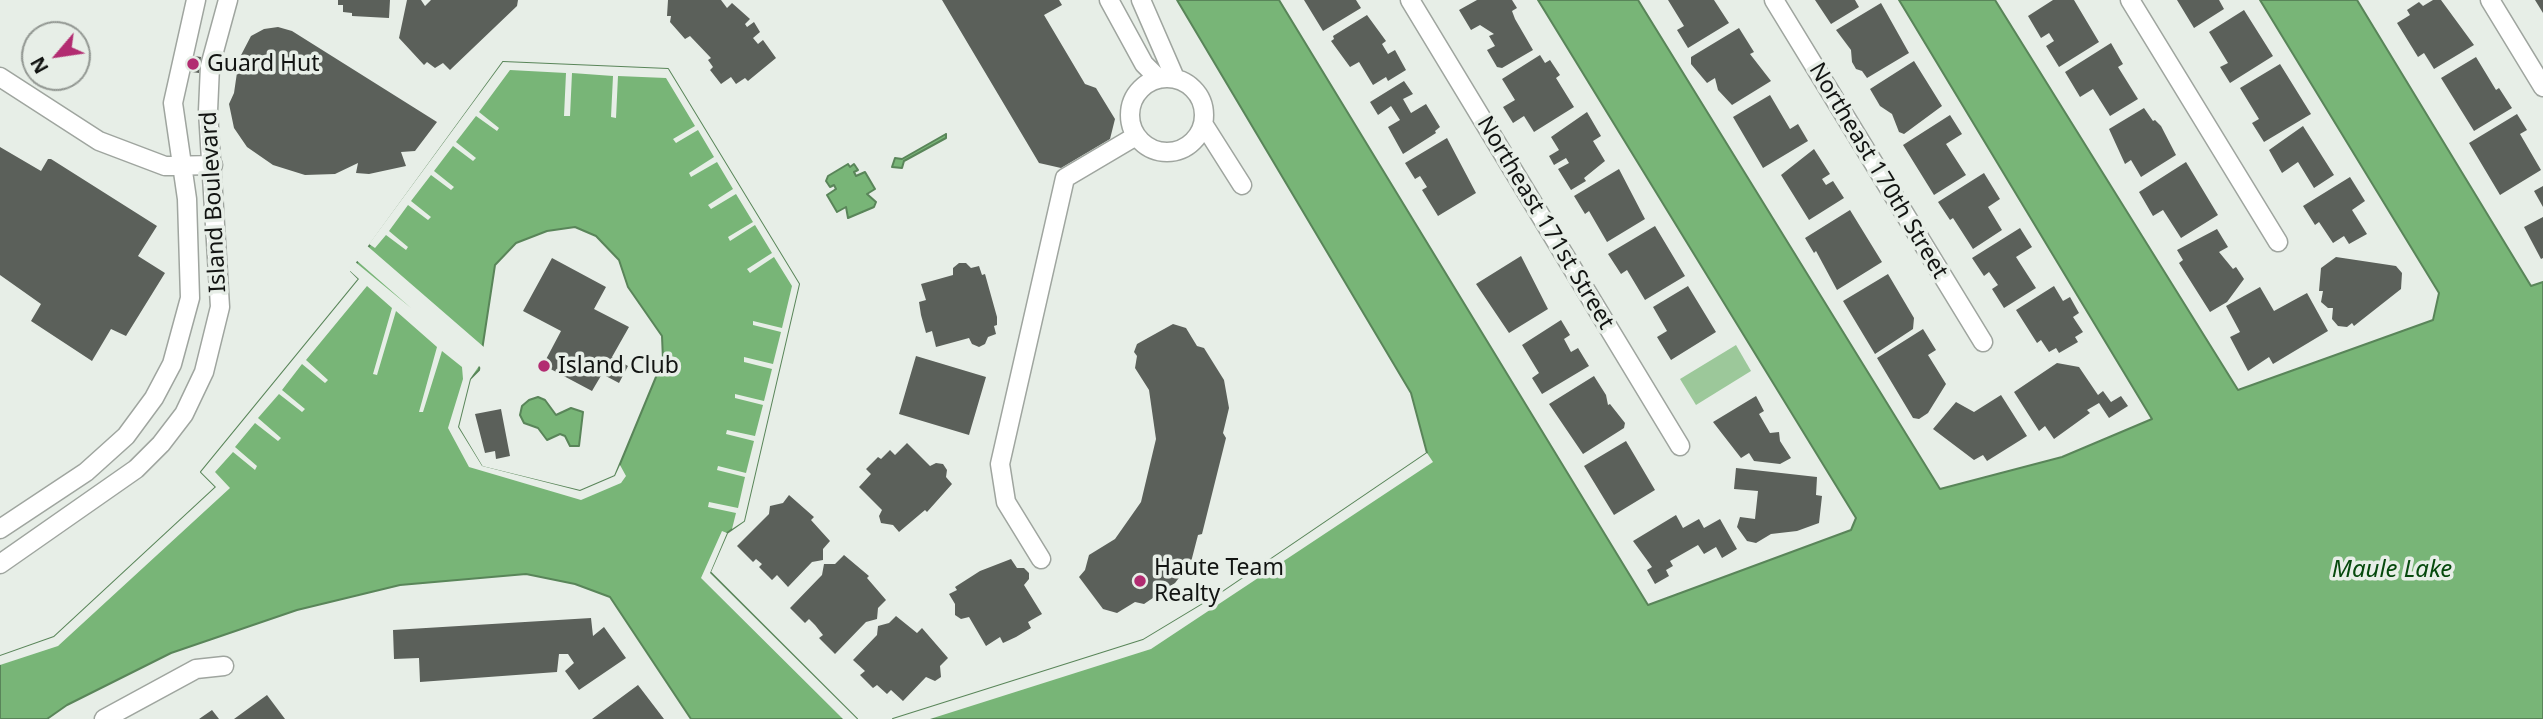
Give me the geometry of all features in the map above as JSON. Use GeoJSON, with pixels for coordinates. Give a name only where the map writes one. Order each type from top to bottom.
{"type":"FeatureCollection","features":[{"type":"Feature","properties":{"kind":"street","name":"Island Boulevard"},"geometry":{"type":"LineString","coordinates":[[0,529],[86,472],[126,436],[154,398],[172,365],[190,298],[187,199],[173,103],[196,0]]}},
{"type":"Feature","properties":{"kind":"street","name":"Island Boulevard"},"geometry":{"type":"LineString","coordinates":[[0,564],[136,469],[162,444],[184,414],[204,372],[220,307],[208,111],[210,66],[228,0]]}},
{"type":"Feature","properties":{"kind":"street"},"geometry":{"type":"LineString","coordinates":[[1109,0],[1144,64],[1196,91],[1205,113],[1204,125],[1191,145],[1169,153],[1145,145],[1136,136],[1130,112],[1140,89],[1167,78]]}},
{"type":"Feature","properties":{"kind":"street"},"geometry":{"type":"LineString","coordinates":[[1142,0],[1167,78]]}},
{"type":"Feature","properties":{"kind":"street","name":"Northeast 171st Street"},"geometry":{"type":"LineString","coordinates":[[1410,0],[1680,446]]}},
{"type":"Feature","properties":{"kind":"street","name":"Northeast 170th Street"},"geometry":{"type":"LineString","coordinates":[[1774,0],[1983,342]]}},
{"type":"Feature","properties":{"kind":"street"},"geometry":{"type":"LineString","coordinates":[[2130,0],[2278,242]]}},
{"type":"Feature","properties":{"kind":"street"},"geometry":{"type":"LineString","coordinates":[[2490,0],[2543,87]]}},
{"type":"Feature","properties":{"kind":"street"},"geometry":{"type":"LineString","coordinates":[[0,77],[99,141],[165,166],[213,165]]}},
{"type":"Feature","properties":{"kind":"street"},"geometry":{"type":"LineString","coordinates":[[1204,125],[1242,185]]}},
{"type":"Feature","properties":{"kind":"street"},"geometry":{"type":"LineString","coordinates":[[1041,559],[1006,502],[1000,464],[1065,178],[1136,136]]}},
{"type":"Feature","properties":{"kind":"street"},"geometry":{"type":"LineString","coordinates":[[104,719],[196,669],[225,666]]}},
{"type":"Feature","properties":{"kind":"shaded area"},"geometry":{"type":"Polygon","coordinates":[[[1736,345],[1751,371],[1696,405],[1680,379],[1736,345]]]}},
{"type":"Feature","properties":{"kind":"water","name":"Maule Lake"},"geometry":{"type":"Polygon","coordinates":[[[1177,0],[1279,0],[1648,605],[1851,530],[1856,518],[1538,0],[1638,0],[1940,489],[2062,457],[2152,419],[1899,0],[1995,0],[2238,390],[2433,320],[2439,293],[2260,0],[2357,0],[2531,286],[2543,282],[2543,719],[893,719],[1143,640],[1221,593],[1427,453],[1411,393],[1177,0]]]}},
{"type":"Feature","properties":{"kind":"water"},"geometry":{"type":"Polygon","coordinates":[[[503,62],[668,69],[799,284],[744,521],[727,533],[710,572],[857,719],[691,719],[610,597],[575,584],[526,574],[400,585],[297,610],[171,653],[67,705],[47,719],[0,719],[0,656],[54,637],[216,487],[201,472],[359,279],[351,271],[503,62]],[[575,227],[547,231],[516,243],[495,265],[479,370],[470,379],[458,427],[482,467],[580,491],[615,476],[663,360],[662,336],[628,287],[619,260],[596,236],[575,227]]]}},
{"type":"Feature","properties":{"kind":"water"},"geometry":{"type":"Polygon","coordinates":[[[946,134],[946,138],[904,161],[902,168],[892,167],[895,158],[902,159],[946,134]]]}},
{"type":"Feature","properties":{"kind":"water"},"geometry":{"type":"Polygon","coordinates":[[[848,164],[850,167],[854,164],[858,170],[854,172],[856,176],[865,172],[875,189],[867,194],[876,202],[874,207],[848,218],[846,207],[837,212],[827,195],[836,189],[834,185],[830,187],[826,181],[828,176],[848,164]]]}},
{"type":"Feature","properties":{"kind":"water"},"geometry":{"type":"Polygon","coordinates":[[[538,397],[545,400],[556,415],[571,408],[583,412],[579,446],[570,446],[565,436],[560,434],[547,440],[538,428],[524,423],[520,415],[522,406],[538,397]]]}},
{"type":"Feature","properties":{"kind":"pier"},"geometry":{"type":"Polygon","coordinates":[[[503,62],[668,69],[799,284],[744,521],[732,529],[736,513],[708,507],[709,502],[738,508],[745,477],[717,470],[718,466],[746,473],[754,441],[726,434],[727,430],[755,436],[763,405],[735,398],[735,394],[764,401],[772,369],[744,362],[744,357],[773,364],[781,332],[753,325],[753,321],[782,328],[792,286],[774,257],[750,273],[747,269],[772,253],[755,225],[730,241],[728,237],[753,222],[736,194],[711,209],[708,205],[733,189],[717,162],[691,177],[689,173],[714,157],[698,130],[676,143],[673,139],[695,126],[666,78],[618,76],[616,118],[611,117],[613,76],[572,73],[570,116],[564,116],[566,73],[510,70],[479,112],[499,128],[497,131],[476,116],[456,142],[476,158],[473,161],[453,146],[434,171],[454,187],[451,190],[431,175],[411,201],[431,217],[428,220],[408,205],[389,231],[408,247],[406,250],[386,235],[375,248],[369,244],[503,62]]]}},
{"type":"Feature","properties":{"kind":"pier"},"geometry":{"type":"Polygon","coordinates":[[[365,244],[485,348],[482,369],[479,366],[470,379],[458,427],[482,466],[580,491],[615,476],[620,465],[626,476],[621,483],[581,500],[469,467],[448,428],[463,379],[462,367],[442,351],[423,412],[419,412],[437,347],[396,311],[377,375],[373,374],[392,308],[367,286],[306,360],[328,380],[325,383],[302,364],[282,390],[305,409],[302,412],[279,394],[258,418],[281,438],[278,441],[255,423],[235,447],[257,466],[255,470],[233,452],[215,472],[230,488],[58,646],[0,665],[0,656],[54,637],[216,487],[201,472],[359,279],[348,269],[354,261],[411,308],[355,259],[365,244]]]}},
{"type":"Feature","properties":{"kind":"pier"},"geometry":{"type":"Polygon","coordinates":[[[1427,453],[1433,462],[1151,649],[930,719],[893,719],[1143,640],[1221,593],[1427,453]]]}},
{"type":"Feature","properties":{"kind":"pier"},"geometry":{"type":"Polygon","coordinates":[[[722,531],[727,533],[710,573],[857,719],[843,719],[701,578],[722,531]]]}},
{"type":"Feature","properties":{"kind":"building"},"geometry":{"type":"Polygon","coordinates":[[[338,0],[390,0],[389,18],[352,16],[352,13],[343,12],[343,5],[338,5],[338,0]]]}},
{"type":"Feature","properties":{"kind":"building"},"geometry":{"type":"Polygon","coordinates":[[[407,0],[421,0],[425,6],[431,0],[518,0],[517,6],[450,70],[443,63],[435,68],[427,62],[424,65],[399,38],[407,0]]]}},
{"type":"Feature","properties":{"kind":"building"},"geometry":{"type":"Polygon","coordinates":[[[668,0],[721,0],[727,8],[732,3],[750,19],[745,24],[747,27],[754,22],[760,32],[753,38],[758,44],[763,40],[776,58],[748,81],[745,78],[736,84],[731,77],[721,84],[710,70],[713,67],[708,60],[711,58],[690,36],[685,39],[670,22],[671,16],[667,16],[668,0]]]}},
{"type":"Feature","properties":{"kind":"building"},"geometry":{"type":"Polygon","coordinates":[[[942,0],[1059,0],[1062,5],[1044,15],[1085,84],[1096,88],[1115,119],[1110,139],[1061,168],[1039,163],[942,0]]]}},
{"type":"Feature","properties":{"kind":"building"},"geometry":{"type":"Polygon","coordinates":[[[1304,0],[1356,0],[1361,8],[1323,31],[1304,0]]]}},
{"type":"Feature","properties":{"kind":"building"},"geometry":{"type":"Polygon","coordinates":[[[1477,0],[1512,0],[1517,8],[1512,11],[1515,19],[1533,50],[1502,68],[1497,67],[1487,50],[1495,46],[1489,36],[1494,34],[1480,25],[1471,30],[1459,10],[1477,0]]]}},
{"type":"Feature","properties":{"kind":"building"},"geometry":{"type":"Polygon","coordinates":[[[1668,0],[1714,0],[1729,23],[1688,48],[1677,30],[1684,26],[1668,0]]]}},
{"type":"Feature","properties":{"kind":"building"},"geometry":{"type":"Polygon","coordinates":[[[1815,0],[1855,0],[1859,7],[1831,24],[1815,0]]]}},
{"type":"Feature","properties":{"kind":"building"},"geometry":{"type":"Polygon","coordinates":[[[2053,0],[2074,0],[2099,42],[2059,67],[2046,46],[2054,41],[2049,33],[2041,38],[2028,16],[2053,0]]]}},
{"type":"Feature","properties":{"kind":"building"},"geometry":{"type":"Polygon","coordinates":[[[2177,0],[2219,0],[2224,9],[2194,28],[2177,0]]]}},
{"type":"Feature","properties":{"kind":"building"},"geometry":{"type":"Polygon","coordinates":[[[2433,0],[2441,0],[2474,45],[2434,69],[2424,53],[2418,57],[2397,23],[2410,15],[2407,10],[2419,2],[2423,6],[2433,0]]]}},
{"type":"Feature","properties":{"kind":"building"},"geometry":{"type":"Polygon","coordinates":[[[2535,0],[2543,0],[2543,13],[2535,0]]]}},
{"type":"Feature","properties":{"kind":"building"},"geometry":{"type":"Polygon","coordinates":[[[1881,3],[1909,53],[1867,78],[1862,71],[1856,69],[1851,50],[1836,30],[1881,3]]]}},
{"type":"Feature","properties":{"kind":"building"},"geometry":{"type":"Polygon","coordinates":[[[2244,10],[2273,56],[2230,83],[2220,67],[2228,63],[2209,32],[2244,10]]]}},
{"type":"Feature","properties":{"kind":"building"},"geometry":{"type":"Polygon","coordinates":[[[1367,15],[1386,41],[1382,44],[1388,54],[1395,50],[1406,70],[1388,81],[1386,77],[1373,85],[1359,62],[1350,67],[1331,41],[1333,36],[1367,15]]]}},
{"type":"Feature","properties":{"kind":"building"},"geometry":{"type":"Polygon","coordinates":[[[278,27],[292,31],[437,122],[415,151],[401,152],[406,166],[369,174],[356,173],[358,163],[335,174],[305,175],[273,165],[247,147],[234,128],[229,104],[234,93],[239,59],[251,36],[264,29],[278,27]]]}},
{"type":"Feature","properties":{"kind":"building"},"geometry":{"type":"Polygon","coordinates":[[[1739,28],[1754,52],[1750,54],[1771,81],[1732,105],[1718,90],[1715,78],[1707,83],[1691,64],[1691,57],[1739,28]]]}},
{"type":"Feature","properties":{"kind":"building"},"geometry":{"type":"Polygon","coordinates":[[[2111,43],[2123,64],[2118,67],[2138,99],[2110,116],[2093,89],[2080,97],[2065,72],[2111,43]]]}},
{"type":"Feature","properties":{"kind":"building","name":"Guard Hut"},"geometry":{"type":"Polygon","coordinates":[[[187,55],[201,57],[199,73],[185,71],[187,55]]]}},
{"type":"Feature","properties":{"kind":"building"},"geometry":{"type":"Polygon","coordinates":[[[1540,55],[1545,63],[1550,60],[1560,75],[1556,78],[1574,107],[1534,132],[1524,116],[1513,123],[1503,107],[1515,100],[1502,79],[1540,55]]]}},
{"type":"Feature","properties":{"kind":"building"},"geometry":{"type":"Polygon","coordinates":[[[2476,57],[2496,90],[2499,88],[2512,108],[2474,131],[2441,78],[2476,57]]]}},
{"type":"Feature","properties":{"kind":"building"},"geometry":{"type":"Polygon","coordinates":[[[1914,61],[1942,106],[1904,134],[1899,132],[1892,114],[1880,106],[1870,89],[1914,61]]]}},
{"type":"Feature","properties":{"kind":"building"},"geometry":{"type":"Polygon","coordinates":[[[2280,64],[2311,114],[2264,142],[2252,123],[2259,119],[2240,88],[2280,64]]]}},
{"type":"Feature","properties":{"kind":"building"},"geometry":{"type":"Polygon","coordinates":[[[1404,81],[1413,94],[1403,99],[1411,113],[1426,104],[1440,127],[1436,133],[1403,154],[1388,127],[1400,120],[1391,106],[1378,115],[1370,102],[1404,81]]]}},
{"type":"Feature","properties":{"kind":"building"},"geometry":{"type":"Polygon","coordinates":[[[1770,95],[1790,129],[1798,124],[1808,141],[1763,168],[1733,117],[1770,95]]]}},
{"type":"Feature","properties":{"kind":"building"},"geometry":{"type":"Polygon","coordinates":[[[2144,108],[2153,121],[2161,126],[2176,155],[2141,177],[2131,160],[2125,164],[2109,129],[2144,108]]]}},
{"type":"Feature","properties":{"kind":"building"},"geometry":{"type":"Polygon","coordinates":[[[1587,112],[1601,136],[1593,141],[1605,161],[1584,178],[1586,181],[1571,190],[1558,169],[1569,163],[1566,158],[1554,165],[1549,156],[1559,150],[1551,137],[1587,112]]]}},
{"type":"Feature","properties":{"kind":"building"},"geometry":{"type":"Polygon","coordinates":[[[2517,114],[2527,130],[2520,134],[2541,170],[2500,195],[2469,143],[2517,114]]]}},
{"type":"Feature","properties":{"kind":"building"},"geometry":{"type":"Polygon","coordinates":[[[1950,115],[1962,134],[1946,144],[1966,175],[1934,195],[1903,145],[1950,115]]]}},
{"type":"Feature","properties":{"kind":"building"},"geometry":{"type":"Polygon","coordinates":[[[2303,126],[2334,175],[2314,188],[2298,162],[2282,173],[2269,150],[2303,126]]]}},
{"type":"Feature","properties":{"kind":"building"},"geometry":{"type":"Polygon","coordinates":[[[1447,138],[1476,193],[1438,216],[1422,190],[1427,187],[1420,176],[1415,179],[1405,163],[1447,138]]]}},
{"type":"Feature","properties":{"kind":"building"},"geometry":{"type":"Polygon","coordinates":[[[0,147],[41,171],[48,159],[51,159],[157,226],[138,256],[165,273],[126,336],[111,329],[92,361],[31,321],[41,304],[0,275],[0,147]]]}},
{"type":"Feature","properties":{"kind":"building"},"geometry":{"type":"Polygon","coordinates":[[[1814,149],[1830,174],[1822,179],[1826,185],[1833,181],[1844,198],[1809,220],[1781,175],[1814,149]]]}},
{"type":"Feature","properties":{"kind":"building"},"geometry":{"type":"Polygon","coordinates":[[[2186,162],[2218,215],[2181,238],[2163,210],[2153,216],[2139,192],[2186,162]]]}},
{"type":"Feature","properties":{"kind":"building"},"geometry":{"type":"Polygon","coordinates":[[[1619,169],[1645,219],[1607,242],[1589,211],[1585,214],[1574,196],[1619,169]]]}},
{"type":"Feature","properties":{"kind":"building"},"geometry":{"type":"Polygon","coordinates":[[[1984,173],[2000,199],[1988,207],[2002,230],[1973,249],[1953,218],[1950,220],[1938,202],[1984,173]]]}},
{"type":"Feature","properties":{"kind":"building"},"geometry":{"type":"Polygon","coordinates":[[[2350,177],[2365,201],[2352,210],[2367,234],[2349,244],[2344,236],[2333,243],[2319,222],[2315,225],[2303,206],[2350,177]]]}},
{"type":"Feature","properties":{"kind":"building"},"geometry":{"type":"Polygon","coordinates":[[[2543,186],[2543,207],[2534,191],[2543,186]]]}},
{"type":"Feature","properties":{"kind":"building"},"geometry":{"type":"Polygon","coordinates":[[[1850,210],[1882,262],[1837,290],[1816,251],[1814,253],[1805,238],[1850,210]]]}},
{"type":"Feature","properties":{"kind":"building"},"geometry":{"type":"Polygon","coordinates":[[[2543,217],[2543,258],[2541,259],[2524,227],[2543,217]]]}},
{"type":"Feature","properties":{"kind":"building"},"geometry":{"type":"Polygon","coordinates":[[[1655,226],[1685,276],[1645,300],[1627,270],[1621,274],[1608,254],[1655,226]]]}},
{"type":"Feature","properties":{"kind":"building"},"geometry":{"type":"Polygon","coordinates":[[[2020,228],[2032,247],[2016,257],[2036,288],[2004,308],[1992,289],[1998,285],[1989,272],[1984,276],[1972,258],[2020,228]]]}},
{"type":"Feature","properties":{"kind":"building"},"geometry":{"type":"Polygon","coordinates":[[[2217,229],[2228,247],[2219,252],[2233,269],[2236,267],[2244,279],[2227,302],[2210,312],[2179,263],[2183,260],[2177,250],[2217,229]]]}},
{"type":"Feature","properties":{"kind":"building"},"geometry":{"type":"Polygon","coordinates":[[[1521,256],[1548,309],[1509,333],[1476,284],[1521,256]]]}},
{"type":"Feature","properties":{"kind":"building"},"geometry":{"type":"Polygon","coordinates":[[[2336,257],[2396,266],[2402,273],[2401,289],[2354,326],[2352,323],[2347,327],[2338,326],[2332,319],[2333,308],[2328,308],[2321,302],[2323,291],[2319,291],[2321,268],[2336,257]]]}},
{"type":"Feature","properties":{"kind":"building"},"geometry":{"type":"Polygon","coordinates":[[[552,258],[606,287],[594,309],[629,327],[612,357],[628,366],[619,383],[602,374],[592,391],[543,365],[561,331],[523,311],[552,258]]]}},
{"type":"Feature","properties":{"kind":"building"},"geometry":{"type":"Polygon","coordinates":[[[959,263],[966,263],[971,268],[979,266],[982,275],[985,274],[997,317],[997,325],[994,326],[996,334],[988,337],[985,344],[979,347],[972,344],[969,338],[936,347],[932,331],[926,333],[921,315],[919,302],[926,300],[921,284],[953,275],[953,268],[959,263]]]}},
{"type":"Feature","properties":{"kind":"building"},"geometry":{"type":"Polygon","coordinates":[[[1888,274],[1914,318],[1913,329],[1875,354],[1843,301],[1888,274]]]}},
{"type":"Feature","properties":{"kind":"building"},"geometry":{"type":"Polygon","coordinates":[[[1688,286],[1716,332],[1671,360],[1657,337],[1667,331],[1653,307],[1688,286]]]}},
{"type":"Feature","properties":{"kind":"building"},"geometry":{"type":"Polygon","coordinates":[[[2054,286],[2063,301],[2070,297],[2079,313],[2073,317],[2083,332],[2075,337],[2078,342],[2059,353],[2056,348],[2049,352],[2041,340],[2037,343],[2016,310],[2054,286]]]}},
{"type":"Feature","properties":{"kind":"building"},"geometry":{"type":"Polygon","coordinates":[[[2260,287],[2274,311],[2307,293],[2328,331],[2273,364],[2269,357],[2248,371],[2230,337],[2240,332],[2226,306],[2260,287]]]}},
{"type":"Feature","properties":{"kind":"building"},"geometry":{"type":"Polygon","coordinates":[[[1561,320],[1570,335],[1564,339],[1571,352],[1578,348],[1589,366],[1542,394],[1532,378],[1539,373],[1522,345],[1561,320]]]}},
{"type":"Feature","properties":{"kind":"building"},"geometry":{"type":"Polygon","coordinates":[[[1173,324],[1186,328],[1197,346],[1204,348],[1224,380],[1229,408],[1223,433],[1226,438],[1202,534],[1198,535],[1191,562],[1175,583],[1144,604],[1135,602],[1117,613],[1103,609],[1079,577],[1085,570],[1089,555],[1115,539],[1141,502],[1156,439],[1149,390],[1135,368],[1137,356],[1134,352],[1137,344],[1173,324]]]}},
{"type":"Feature","properties":{"kind":"building"},"geometry":{"type":"Polygon","coordinates":[[[1923,329],[1936,350],[1928,355],[1946,384],[1928,413],[1919,419],[1913,418],[1877,358],[1923,329]]]}},
{"type":"Feature","properties":{"kind":"building"},"geometry":{"type":"Polygon","coordinates":[[[916,356],[986,377],[969,435],[899,414],[916,356]]]}},
{"type":"Feature","properties":{"kind":"building"},"geometry":{"type":"Polygon","coordinates":[[[2057,363],[2079,367],[2098,395],[2103,391],[2111,402],[2121,396],[2128,406],[2109,418],[2099,403],[2087,410],[2090,413],[2054,439],[2045,426],[2039,431],[2014,392],[2057,363]]]}},
{"type":"Feature","properties":{"kind":"building"},"geometry":{"type":"Polygon","coordinates":[[[1594,376],[1606,395],[1608,405],[1610,404],[1625,423],[1624,428],[1583,454],[1549,404],[1594,376]]]}},
{"type":"Feature","properties":{"kind":"building"},"geometry":{"type":"Polygon","coordinates":[[[2001,395],[2027,436],[1987,461],[1983,455],[1974,460],[1933,429],[1956,402],[1974,412],[2001,395]]]}},
{"type":"Feature","properties":{"kind":"building"},"geometry":{"type":"Polygon","coordinates":[[[1756,396],[1764,411],[1759,414],[1770,433],[1779,432],[1780,441],[1791,458],[1780,464],[1754,461],[1749,453],[1741,458],[1713,422],[1756,396]]]}},
{"type":"Feature","properties":{"kind":"building"},"geometry":{"type":"Polygon","coordinates":[[[501,409],[510,456],[496,459],[495,451],[485,453],[475,414],[501,409]]]}},
{"type":"Feature","properties":{"kind":"building"},"geometry":{"type":"Polygon","coordinates":[[[1626,441],[1655,490],[1614,515],[1584,466],[1626,441]]]}},
{"type":"Feature","properties":{"kind":"building"},"geometry":{"type":"Polygon","coordinates":[[[907,443],[930,466],[943,464],[947,470],[946,477],[952,484],[927,512],[925,510],[899,532],[893,525],[881,523],[879,516],[882,510],[859,487],[871,474],[866,469],[878,457],[881,459],[890,450],[895,455],[907,443]]]}},
{"type":"Feature","properties":{"kind":"building"},"geometry":{"type":"Polygon","coordinates":[[[1736,468],[1817,477],[1816,495],[1822,496],[1819,523],[1797,531],[1771,534],[1756,543],[1747,541],[1737,527],[1740,517],[1755,519],[1758,491],[1734,489],[1736,468]]]}},
{"type":"Feature","properties":{"kind":"building"},"geometry":{"type":"Polygon","coordinates":[[[789,495],[814,517],[811,520],[830,541],[823,549],[823,560],[812,562],[788,587],[777,575],[772,580],[759,567],[762,564],[756,559],[753,562],[737,546],[769,514],[770,506],[783,503],[789,495]]]}},
{"type":"Feature","properties":{"kind":"building"},"geometry":{"type":"Polygon","coordinates":[[[1676,515],[1683,528],[1699,519],[1704,528],[1720,519],[1737,549],[1722,558],[1716,547],[1704,554],[1698,545],[1670,561],[1673,566],[1666,570],[1669,576],[1655,584],[1647,570],[1652,567],[1633,541],[1676,515]]]}},
{"type":"Feature","properties":{"kind":"building"},"geometry":{"type":"Polygon","coordinates":[[[844,555],[869,576],[867,578],[886,600],[878,608],[877,619],[866,622],[835,654],[819,638],[823,635],[815,625],[809,619],[805,623],[790,608],[822,575],[824,564],[835,564],[844,555]]]}},
{"type":"Feature","properties":{"kind":"building"},"geometry":{"type":"Polygon","coordinates":[[[1011,559],[1017,568],[1024,568],[1029,573],[1029,579],[1024,585],[1042,614],[1028,622],[1031,628],[1016,637],[1003,643],[1000,637],[986,646],[969,617],[961,619],[955,615],[955,604],[949,594],[980,571],[1011,559]]]}},
{"type":"Feature","properties":{"kind":"building"},"geometry":{"type":"Polygon","coordinates":[[[896,616],[917,633],[922,628],[948,658],[940,666],[941,677],[935,681],[926,677],[903,701],[891,690],[887,694],[877,685],[873,688],[860,675],[865,671],[853,660],[877,635],[878,626],[889,623],[896,616]]]}},
{"type":"Feature","properties":{"kind":"building"},"geometry":{"type":"Polygon","coordinates":[[[591,618],[593,636],[604,627],[626,658],[579,690],[565,671],[574,663],[568,654],[559,654],[557,672],[420,682],[419,658],[394,659],[393,630],[591,618]]]}},
{"type":"Feature","properties":{"kind":"building"},"geometry":{"type":"Polygon","coordinates":[[[638,685],[664,719],[592,719],[638,685]]]}},
{"type":"Feature","properties":{"kind":"building"},"geometry":{"type":"Polygon","coordinates":[[[267,695],[285,719],[234,719],[267,695]]]}},
{"type":"Feature","properties":{"kind":"building"},"geometry":{"type":"Polygon","coordinates":[[[212,710],[219,719],[199,719],[212,710]]]}},
{"type":"Feature","properties":{"kind":"place","name":"Guard Hut"},"geometry":{"type":"Point","coordinates":[193,64]}},
{"type":"Feature","properties":{"kind":"place","name":"Island Club"},"geometry":{"type":"Point","coordinates":[544,366]}},
{"type":"Feature","properties":{"kind":"place","name":"Haute Team Realty"},"geometry":{"type":"Point","coordinates":[1140,581]}}]}
